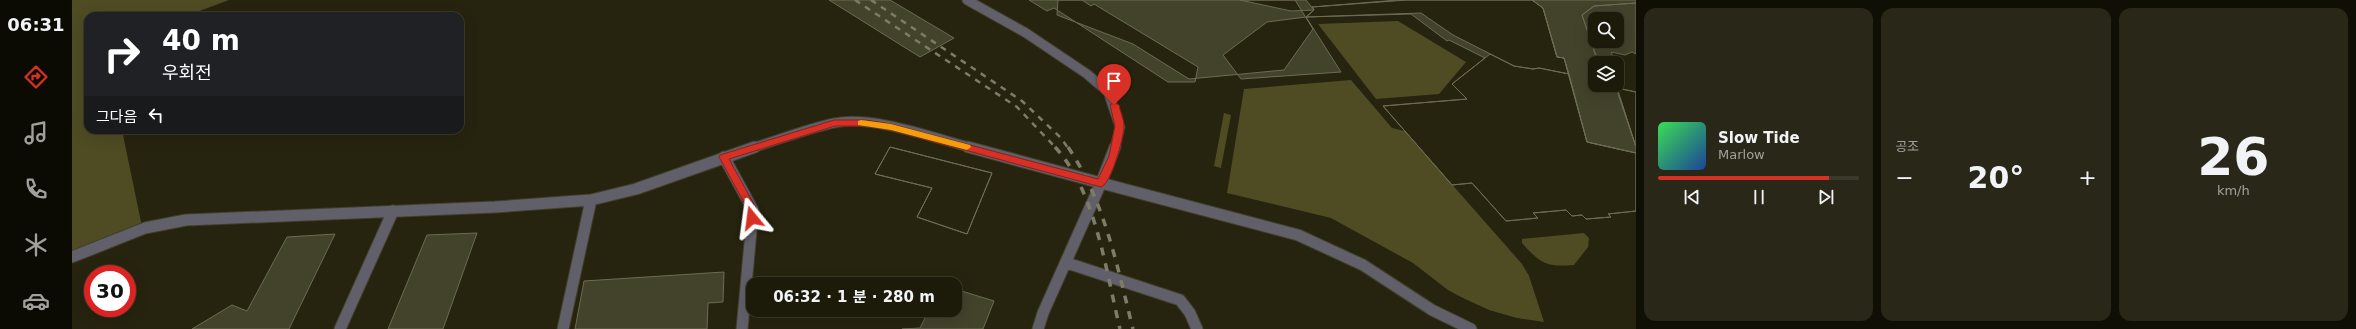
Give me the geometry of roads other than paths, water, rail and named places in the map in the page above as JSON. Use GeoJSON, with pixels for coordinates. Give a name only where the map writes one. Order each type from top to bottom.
{"type":"FeatureCollection","features":[{"type":"Feature","properties":{"kind":"street"},"geometry":{"type":"LineString","coordinates":[[967,0],[1026,33],[1087,74],[1108,92],[1114,105],[1120,126],[1113,156],[1067,263],[1043,313],[1038,329]]}},
{"type":"Feature","properties":{"kind":"street"},"geometry":{"type":"LineString","coordinates":[[72,257],[145,228],[186,220],[495,207],[591,200],[636,189],[724,157],[834,123],[866,123],[912,132],[1298,235],[1363,264],[1432,310],[1471,329]]}},
{"type":"Feature","properties":{"kind":"street"},"geometry":{"type":"LineString","coordinates":[[724,157],[753,210],[742,329]]}},
{"type":"Feature","properties":{"kind":"street"},"geometry":{"type":"LineString","coordinates":[[562,329],[591,200]]}},
{"type":"Feature","properties":{"kind":"street"},"geometry":{"type":"LineString","coordinates":[[340,329],[393,211]]}},
{"type":"Feature","properties":{"kind":"street"},"geometry":{"type":"LineString","coordinates":[[1067,263],[1180,300],[1190,313],[1198,329]]}},
{"type":"Feature","properties":{"kind":"railway"},"geometry":{"type":"LineString","coordinates":[[855,0],[1017,107],[1056,148]]}},
{"type":"Feature","properties":{"kind":"railway"},"geometry":{"type":"LineString","coordinates":[[871,0],[1022,101],[1061,138],[1068,148]]}},
{"type":"Feature","properties":{"kind":"railway"},"geometry":{"type":"LineString","coordinates":[[1055,147],[1069,165],[1090,209],[1098,233],[1120,329]]}},
{"type":"Feature","properties":{"kind":"railway"},"geometry":{"type":"LineString","coordinates":[[1068,147],[1081,168],[1101,212],[1115,258],[1133,329]]}}]}
